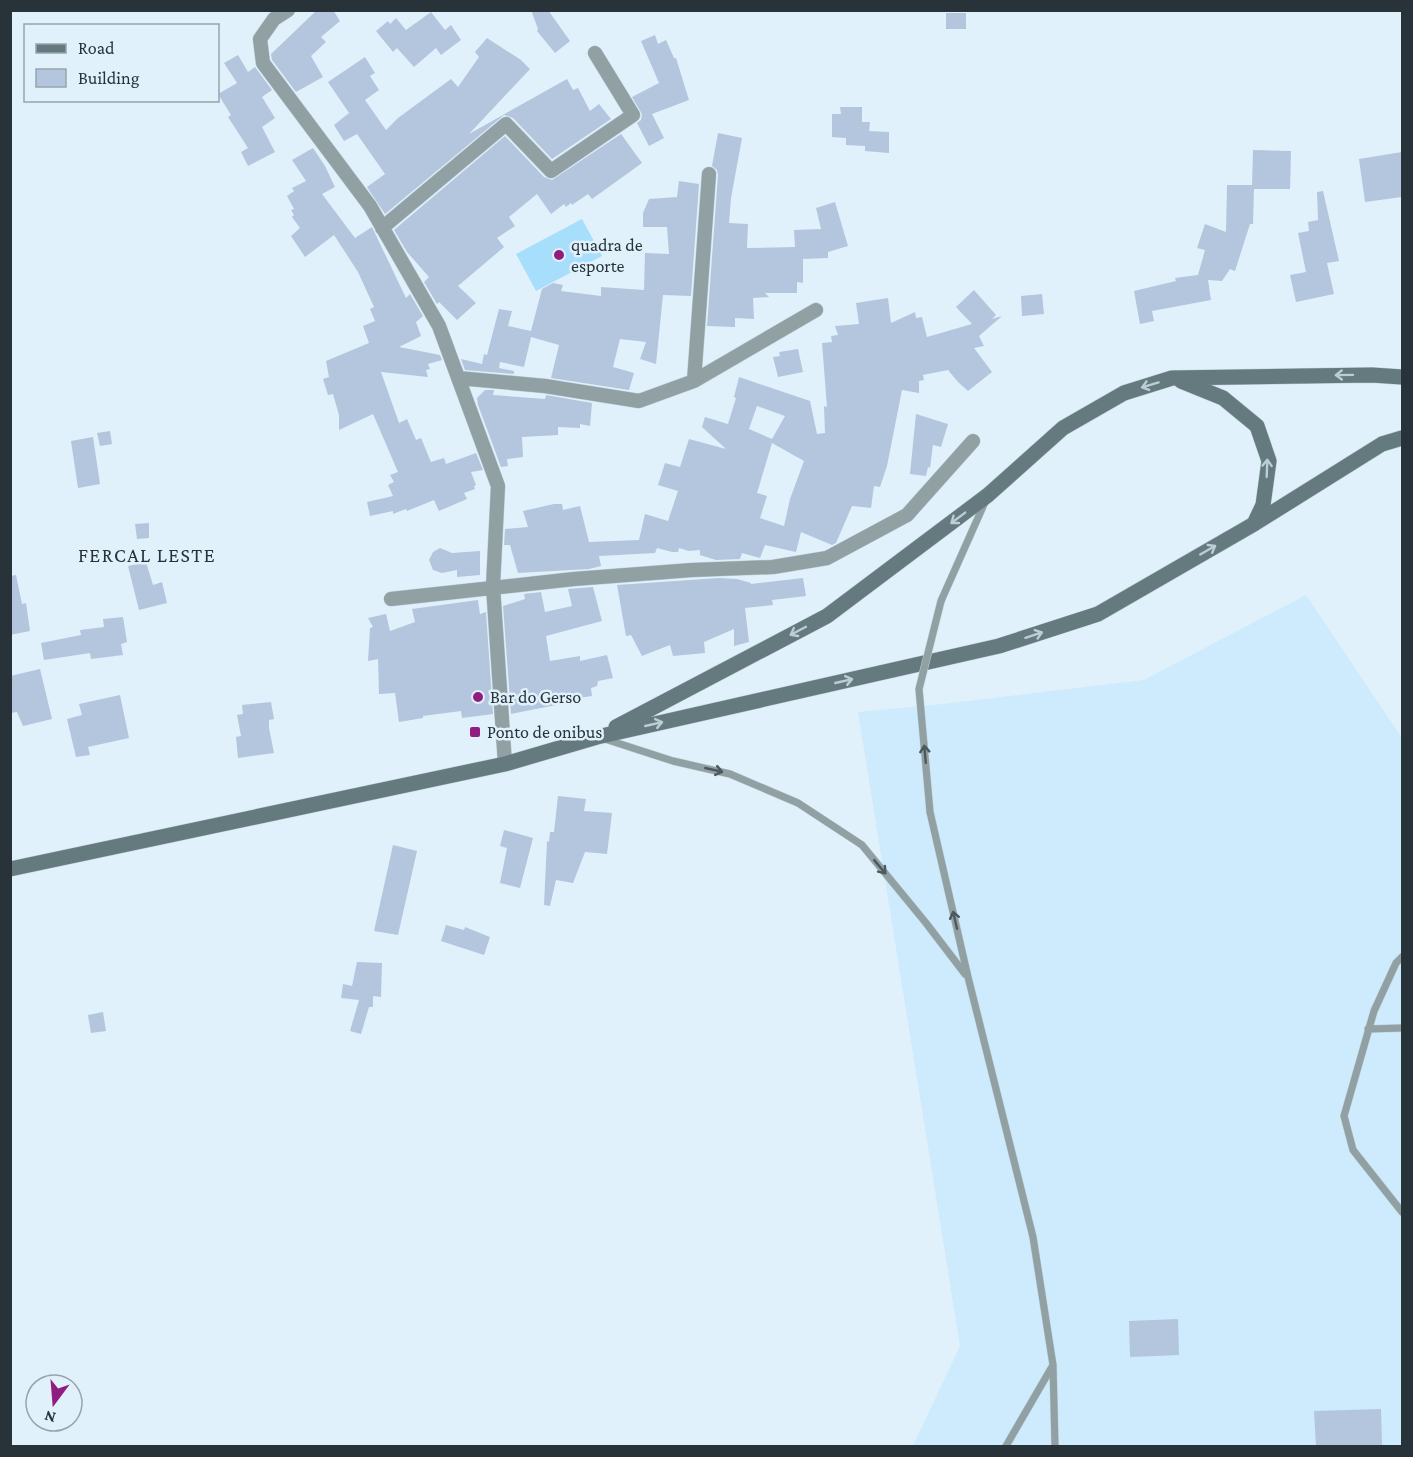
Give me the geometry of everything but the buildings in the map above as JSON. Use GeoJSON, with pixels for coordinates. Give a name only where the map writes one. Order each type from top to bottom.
{"type":"FeatureCollection","features":[{"type":"Feature","properties":{"kind":"main road"},"geometry":{"type":"LineString","coordinates":[[597,737],[827,616],[988,495],[1063,428],[1124,393],[1172,378],[1372,375],[1402,377]]}},
{"type":"Feature","properties":{"kind":"main road"},"geometry":{"type":"LineString","coordinates":[[1172,378],[1224,398],[1257,426],[1269,461],[1263,506],[1254,524]]}},
{"type":"Feature","properties":{"kind":"main road"},"geometry":{"type":"LineString","coordinates":[[10,869],[506,764],[597,737],[999,646],[1098,614],[1254,524],[1382,444],[1402,438]]}},
{"type":"Feature","properties":{"kind":"street"},"geometry":{"type":"LineString","coordinates":[[288,10],[274,19],[260,39],[263,63],[370,206],[439,326],[498,486],[493,586],[506,764]]}},
{"type":"Feature","properties":{"kind":"street"},"geometry":{"type":"LineString","coordinates":[[382,228],[507,124],[551,171],[633,115],[595,53]]}},
{"type":"Feature","properties":{"kind":"street"},"geometry":{"type":"LineString","coordinates":[[694,381],[709,174]]}},
{"type":"Feature","properties":{"kind":"street"},"geometry":{"type":"LineString","coordinates":[[458,378],[544,386],[639,401],[694,381],[816,310]]}},
{"type":"Feature","properties":{"kind":"street"},"geometry":{"type":"LineString","coordinates":[[391,599],[493,586],[692,570],[773,567],[827,558],[907,515],[973,441]]}},
{"type":"Feature","properties":{"kind":"lane"},"geometry":{"type":"LineString","coordinates":[[988,495],[941,601],[920,689],[930,812],[968,977],[1033,1237],[1053,1365],[1055,1446]]}},
{"type":"Feature","properties":{"kind":"lane"},"geometry":{"type":"LineString","coordinates":[[597,737],[730,774],[798,803],[862,845],[968,977]]}},
{"type":"Feature","properties":{"kind":"lane"},"geometry":{"type":"LineString","coordinates":[[1402,957],[1396,963],[1374,1011],[1344,1116],[1353,1150],[1402,1212]]}},
{"type":"Feature","properties":{"kind":"lane"},"geometry":{"type":"LineString","coordinates":[[1368,1029],[1402,1028]]}},
{"type":"Feature","properties":{"kind":"lane"},"geometry":{"type":"LineString","coordinates":[[1006,1446],[1053,1365]]}},
{"type":"Feature","properties":{"kind":"shaded area","name":"quadra de esporte"},"geometry":{"type":"Polygon","coordinates":[[[582,219],[602,256],[536,291],[516,254],[582,219]]]}},
{"type":"Feature","properties":{"kind":"shaded area"},"geometry":{"type":"Polygon","coordinates":[[[1306,595],[1402,738],[1402,1446],[913,1446],[960,1346],[858,712],[1144,680],[1306,595]]]}},
{"type":"Feature","properties":{"kind":"place","name":"quadra de esporte"},"geometry":{"type":"Point","coordinates":[559,255]}},
{"type":"Feature","properties":{"kind":"place","name":"Bar do Gerso"},"geometry":{"type":"Point","coordinates":[478,697]}},
{"type":"Feature","properties":{"kind":"place","name":"Ponto de onibus"},"geometry":{"type":"Point","coordinates":[475,732]}},
{"type":"Feature","properties":{"kind":"district","name":"FERCAL LESTE"},"geometry":{"type":"Point","coordinates":[147,555]}}]}
